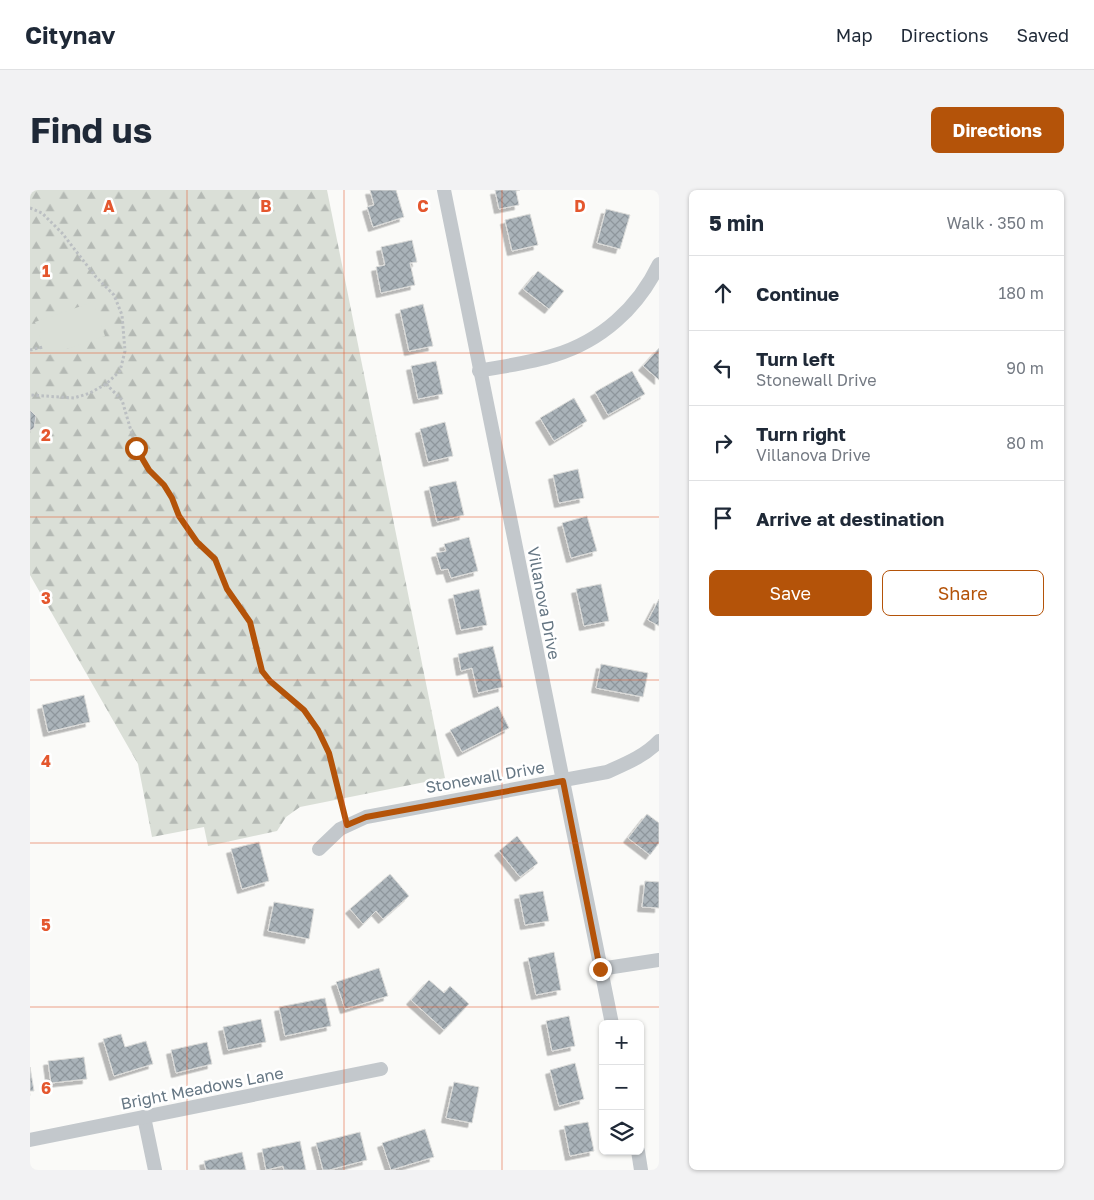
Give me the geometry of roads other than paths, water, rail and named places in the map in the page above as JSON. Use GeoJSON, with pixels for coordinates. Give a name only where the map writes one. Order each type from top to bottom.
{"type":"FeatureCollection","features":[{"type":"Feature","properties":{"kind":"street","name":"Villanova Drive"},"geometry":{"type":"LineString","coordinates":[[444,190],[611,1020]]}},
{"type":"Feature","properties":{"kind":"street"},"geometry":{"type":"LineString","coordinates":[[480,371],[556,355],[591,340],[619,320],[642,295],[659,264]]}},
{"type":"Feature","properties":{"kind":"street","name":"Stonewall Drive"},"geometry":{"type":"LineString","coordinates":[[319,849],[340,829],[366,817],[607,772],[629,763],[659,741]]}},
{"type":"Feature","properties":{"kind":"street"},"geometry":{"type":"LineString","coordinates":[[600,969],[659,960]]}},
{"type":"Feature","properties":{"kind":"street","name":"Bright Meadows Lane"},"geometry":{"type":"LineString","coordinates":[[30,1140],[381,1069]]}},
{"type":"Feature","properties":{"kind":"street"},"geometry":{"type":"LineString","coordinates":[[144,1117],[154,1170]]}},
{"type":"Feature","properties":{"kind":"street"},"geometry":{"type":"LineString","coordinates":[[639,1155],[641,1170]]}}]}
